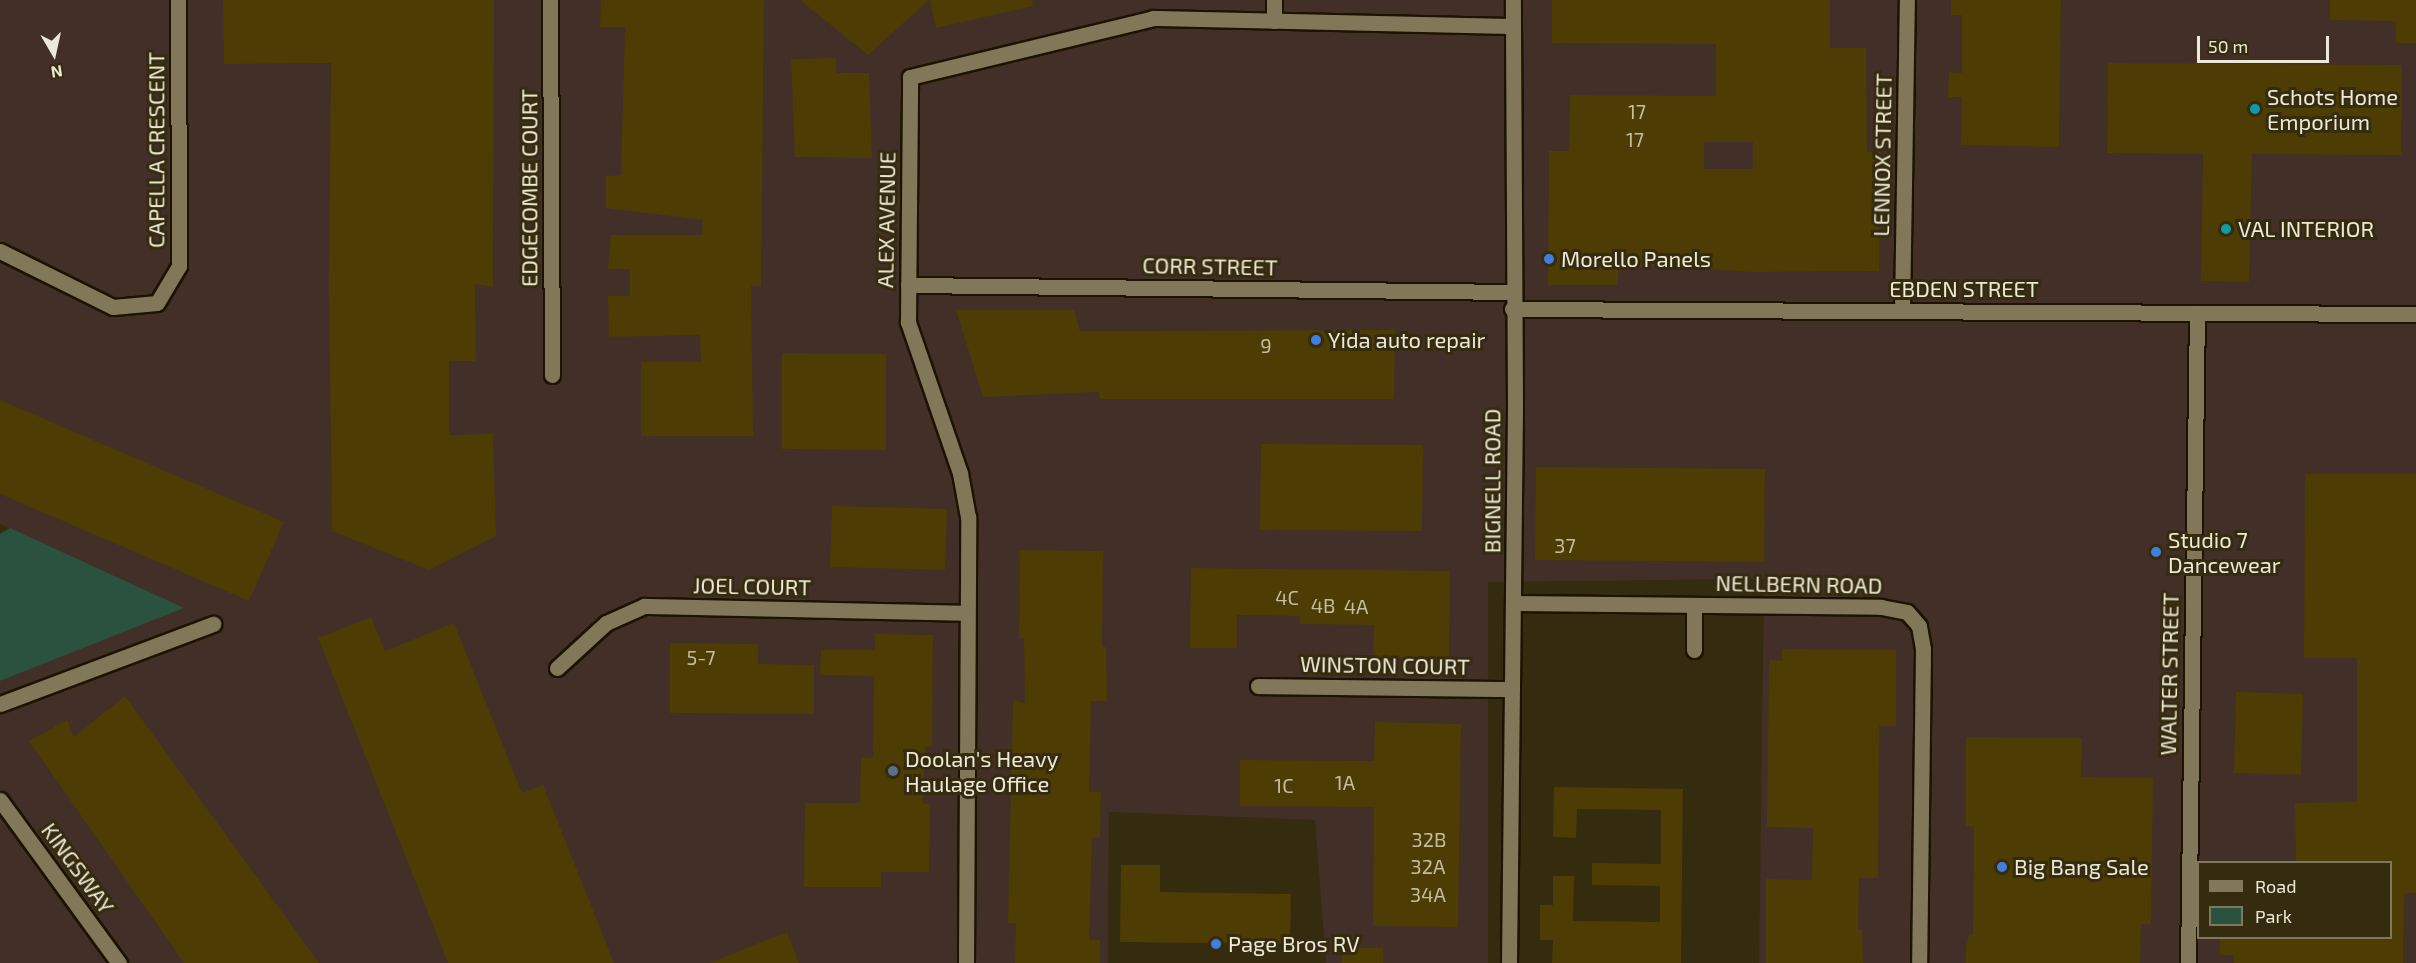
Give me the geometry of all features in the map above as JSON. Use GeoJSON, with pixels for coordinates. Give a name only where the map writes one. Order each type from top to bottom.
{"type":"FeatureCollection","features":[{"type":"Feature","properties":{"kind":"street","name":"CAPELLA CRESCENT"},"geometry":{"type":"LineString","coordinates":[[0,251],[113,307],[157,303],[179,266],[178,0]]}},
{"type":"Feature","properties":{"kind":"street","name":"EDGECOMBE COURT"},"geometry":{"type":"LineString","coordinates":[[550,0],[552,375]]}},
{"type":"Feature","properties":{"kind":"street"},"geometry":{"type":"LineString","coordinates":[[1274,0],[1274,21]]}},
{"type":"Feature","properties":{"kind":"street","name":"BIGNELL ROAD"},"geometry":{"type":"LineString","coordinates":[[1509,963],[1513,603],[1513,0]]}},
{"type":"Feature","properties":{"kind":"street","name":"LENNOX STREET"},"geometry":{"type":"LineString","coordinates":[[1902,311],[1907,0]]}},
{"type":"Feature","properties":{"kind":"street","name":"ALEX AVENUE"},"geometry":{"type":"LineString","coordinates":[[966,963],[966,494],[908,322],[910,77],[1153,18],[1513,26]]}},
{"type":"Feature","properties":{"kind":"street","name":"CORR STREET"},"geometry":{"type":"LineString","coordinates":[[908,285],[1512,292]]}},
{"type":"Feature","properties":{"kind":"street","name":"EBDEN STREET"},"geometry":{"type":"LineString","coordinates":[[1512,309],[2416,314]]}},
{"type":"Feature","properties":{"kind":"street","name":"WALTER STREET"},"geometry":{"type":"LineString","coordinates":[[2188,963],[2197,314]]}},
{"type":"Feature","properties":{"kind":"street","name":"NELLBERN ROAD"},"geometry":{"type":"LineString","coordinates":[[1513,603],[1889,607],[1907,612],[1919,626],[1923,649],[1919,963]]}},
{"type":"Feature","properties":{"kind":"street"},"geometry":{"type":"LineString","coordinates":[[1694,605],[1694,650]]}},
{"type":"Feature","properties":{"kind":"street","name":"JOEL COURT"},"geometry":{"type":"LineString","coordinates":[[556,668],[606,623],[644,606],[967,613]]}},
{"type":"Feature","properties":{"kind":"street"},"geometry":{"type":"LineString","coordinates":[[0,704],[213,624]]}},
{"type":"Feature","properties":{"kind":"street","name":"WINSTON COURT"},"geometry":{"type":"LineString","coordinates":[[1258,686],[1512,689]]}},
{"type":"Feature","properties":{"kind":"street","name":"KINGSWAY"},"geometry":{"type":"LineString","coordinates":[[0,800],[119,963]]}},
{"type":"Feature","properties":{"kind":"shaded area"},"geometry":{"type":"Polygon","coordinates":[[[0,0],[2416,0],[2416,963],[1759,963],[1764,579],[1488,582],[1488,963],[1326,963],[1315,820],[1109,812],[1108,963],[0,963],[0,681],[183,608],[0,524],[0,0]]]}},
{"type":"Feature","properties":{"kind":"green space"},"geometry":{"type":"Polygon","coordinates":[[[10,528],[184,608],[0,681],[0,534],[10,528]]]}},
{"type":"Feature","properties":{"kind":"building"},"geometry":{"type":"Polygon","coordinates":[[[223,0],[494,0],[493,287],[475,284],[476,361],[449,361],[449,435],[493,434],[496,536],[429,570],[332,531],[329,285],[331,63],[224,64],[223,0]]]}},
{"type":"Feature","properties":{"kind":"building"},"geometry":{"type":"Polygon","coordinates":[[[601,0],[764,0],[761,286],[751,286],[753,436],[641,436],[641,362],[701,362],[700,335],[609,337],[608,296],[630,296],[630,269],[608,269],[611,235],[702,235],[703,220],[606,208],[606,176],[621,175],[625,27],[600,27],[601,0]]]}},
{"type":"Feature","properties":{"kind":"building"},"geometry":{"type":"Polygon","coordinates":[[[800,0],[929,0],[868,55],[800,0]]]}},
{"type":"Feature","properties":{"kind":"building"},"geometry":{"type":"Polygon","coordinates":[[[930,0],[1032,0],[1033,6],[936,28],[930,0]]]}},
{"type":"Feature","properties":{"kind":"building"},"geometry":{"type":"Polygon","coordinates":[[[1552,0],[1830,0],[1830,48],[1866,48],[1867,152],[1880,152],[1879,271],[1752,272],[1705,269],[1705,266],[1618,265],[1618,285],[1548,285],[1549,151],[1569,151],[1570,95],[1716,96],[1716,44],[1552,43],[1552,0]],[[1704,142],[1704,169],[1753,169],[1753,142],[1704,142]]]}},
{"type":"Feature","properties":{"kind":"building"},"geometry":{"type":"Polygon","coordinates":[[[1951,0],[2061,0],[2059,147],[1961,145],[1962,97],[1948,97],[1949,72],[1962,73],[1962,15],[1951,15],[1951,0]]]}},
{"type":"Feature","properties":{"kind":"building"},"geometry":{"type":"Polygon","coordinates":[[[2330,0],[2416,0],[2416,43],[2396,43],[2396,21],[2330,20],[2330,0]]]}},
{"type":"Feature","properties":{"kind":"building"},"geometry":{"type":"Polygon","coordinates":[[[836,58],[836,73],[869,73],[872,158],[795,157],[791,59],[836,58]]]}},
{"type":"Feature","properties":{"kind":"building","name":"Schots Home Emporium"},"geometry":{"type":"Polygon","coordinates":[[[2108,63],[2402,65],[2401,155],[2252,154],[2249,282],[2201,281],[2203,154],[2107,153],[2108,63]]]}},
{"type":"Feature","properties":{"kind":"building"},"geometry":{"type":"Polygon","coordinates":[[[956,310],[1074,310],[1080,331],[1395,330],[1394,399],[1100,399],[1099,392],[983,397],[956,310]]]}},
{"type":"Feature","properties":{"kind":"building"},"geometry":{"type":"Polygon","coordinates":[[[782,353],[886,354],[886,450],[782,449],[782,353]]]}},
{"type":"Feature","properties":{"kind":"building"},"geometry":{"type":"Polygon","coordinates":[[[0,400],[284,522],[249,601],[0,494],[0,400]]]}},
{"type":"Feature","properties":{"kind":"building"},"geometry":{"type":"Polygon","coordinates":[[[1261,444],[1423,445],[1422,531],[1260,530],[1261,444]]]}},
{"type":"Feature","properties":{"kind":"building"},"geometry":{"type":"Polygon","coordinates":[[[1536,467],[1765,469],[1764,562],[1535,560],[1536,467]]]}},
{"type":"Feature","properties":{"kind":"building"},"geometry":{"type":"Polygon","coordinates":[[[2305,474],[2416,474],[2416,893],[2404,893],[2403,963],[2234,963],[2234,955],[2220,955],[2220,939],[2392,939],[2392,861],[2296,861],[2295,803],[2357,802],[2357,658],[2304,658],[2305,474]]]}},
{"type":"Feature","properties":{"kind":"building"},"geometry":{"type":"Polygon","coordinates":[[[832,506],[947,509],[945,570],[830,567],[832,506]]]}},
{"type":"Feature","properties":{"kind":"building"},"geometry":{"type":"Polygon","coordinates":[[[1020,550],[1103,551],[1102,647],[1106,647],[1107,701],[1091,701],[1089,792],[1101,792],[1100,837],[1092,837],[1089,940],[1100,940],[1100,963],[1015,963],[1016,923],[1008,923],[1013,700],[1025,703],[1024,638],[1019,638],[1020,550]]]}},
{"type":"Feature","properties":{"kind":"building"},"geometry":{"type":"Polygon","coordinates":[[[1191,568],[1450,571],[1449,657],[1373,657],[1374,625],[1300,624],[1300,616],[1237,615],[1237,648],[1190,648],[1191,568]]]}},
{"type":"Feature","properties":{"kind":"building"},"geometry":{"type":"Polygon","coordinates":[[[371,617],[385,651],[454,623],[522,793],[543,785],[614,963],[448,963],[318,638],[371,617]]]}},
{"type":"Feature","properties":{"kind":"building"},"geometry":{"type":"Polygon","coordinates":[[[875,634],[933,635],[932,747],[925,747],[923,804],[930,804],[929,872],[881,872],[881,887],[804,887],[805,803],[860,803],[861,758],[873,758],[874,676],[820,675],[821,650],[875,650],[875,634]]]}},
{"type":"Feature","properties":{"kind":"building"},"geometry":{"type":"Polygon","coordinates":[[[670,643],[758,644],[758,664],[814,665],[814,714],[670,713],[670,643]]]}},
{"type":"Feature","properties":{"kind":"building"},"geometry":{"type":"Polygon","coordinates":[[[1782,649],[1896,650],[1896,726],[1879,726],[1878,878],[1859,878],[1858,929],[1862,929],[1863,963],[1766,963],[1766,879],[1812,880],[1813,828],[1767,827],[1769,660],[1782,661],[1782,649]]]}},
{"type":"Feature","properties":{"kind":"building"},"geometry":{"type":"Polygon","coordinates":[[[2236,692],[2303,694],[2301,775],[2234,773],[2236,692]]]}},
{"type":"Feature","properties":{"kind":"building"},"geometry":{"type":"Polygon","coordinates":[[[125,696],[319,963],[184,963],[29,741],[67,720],[74,737],[125,696]]]}},
{"type":"Feature","properties":{"kind":"building"},"geometry":{"type":"Polygon","coordinates":[[[1375,722],[1461,724],[1458,927],[1373,926],[1374,807],[1240,806],[1240,760],[1374,761],[1375,722]]]}},
{"type":"Feature","properties":{"kind":"building"},"geometry":{"type":"Polygon","coordinates":[[[1966,737],[2082,738],[2081,777],[2153,778],[2151,924],[2141,924],[2140,963],[1966,963],[1969,935],[1973,935],[1974,826],[1966,826],[1966,737]]]}},
{"type":"Feature","properties":{"kind":"building"},"geometry":{"type":"Polygon","coordinates":[[[1554,787],[1683,789],[1681,963],[1552,963],[1553,940],[1540,940],[1540,905],[1553,905],[1553,876],[1574,876],[1573,921],[1660,922],[1660,886],[1592,885],[1592,863],[1661,864],[1661,810],[1577,809],[1576,838],[1553,837],[1554,787]]]}},
{"type":"Feature","properties":{"kind":"building"},"geometry":{"type":"Polygon","coordinates":[[[1121,865],[1160,865],[1160,892],[1291,894],[1290,944],[1120,942],[1121,865]]]}},
{"type":"Feature","properties":{"kind":"building"},"geometry":{"type":"Polygon","coordinates":[[[787,932],[799,963],[710,963],[761,942],[787,932]]]}},
{"type":"Feature","properties":{"kind":"building"},"geometry":{"type":"Polygon","coordinates":[[[1342,948],[1383,948],[1383,963],[1342,963],[1342,948]]]}},
{"type":"Feature","properties":{"kind":"place","name":"Schots Home Emporium"},"geometry":{"type":"Point","coordinates":[2255,109]}},
{"type":"Feature","properties":{"kind":"place","name":"VAL INTERIOR"},"geometry":{"type":"Point","coordinates":[2226,229]}},
{"type":"Feature","properties":{"kind":"place","name":"Morello Panels"},"geometry":{"type":"Point","coordinates":[1549,259]}},
{"type":"Feature","properties":{"kind":"place","name":"Yida auto repair"},"geometry":{"type":"Point","coordinates":[1316,340]}},
{"type":"Feature","properties":{"kind":"place","name":"Studio 7 Dancewear"},"geometry":{"type":"Point","coordinates":[2156,552]}},
{"type":"Feature","properties":{"kind":"place","name":"Doolan's Heavy Haulage Office"},"geometry":{"type":"Point","coordinates":[893,771]}},
{"type":"Feature","properties":{"kind":"place","name":"Big Bang Sale"},"geometry":{"type":"Point","coordinates":[2002,867]}},
{"type":"Feature","properties":{"kind":"place","name":"Page Bros RV"},"geometry":{"type":"Point","coordinates":[1216,944]}}]}
